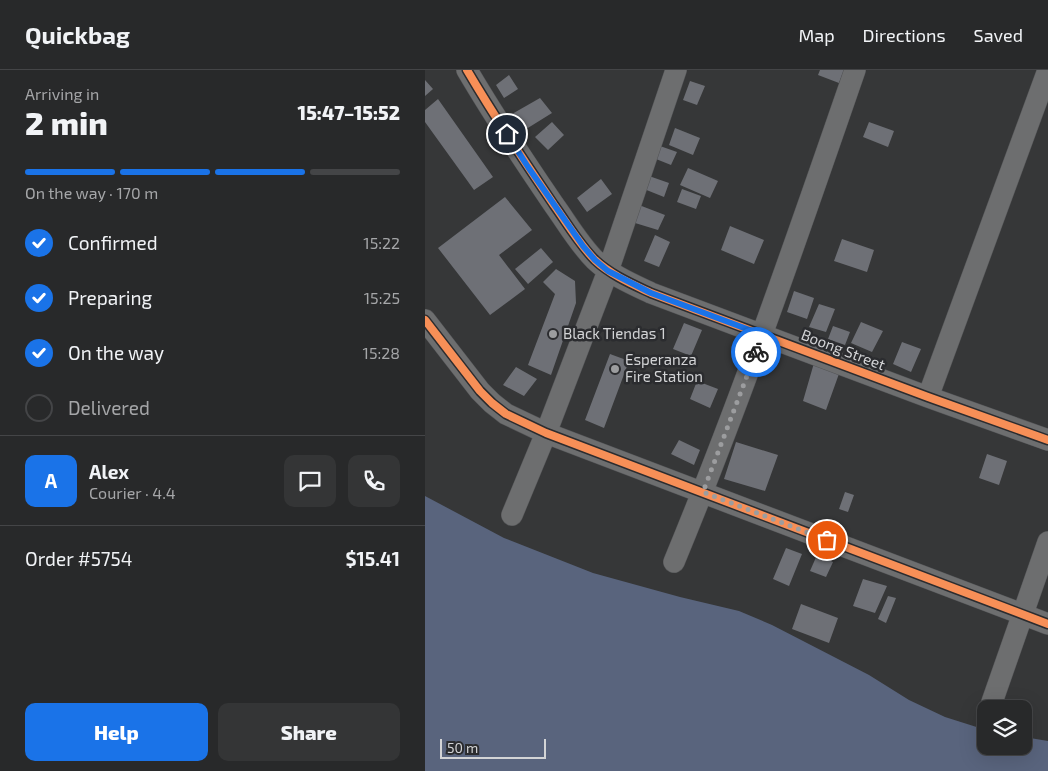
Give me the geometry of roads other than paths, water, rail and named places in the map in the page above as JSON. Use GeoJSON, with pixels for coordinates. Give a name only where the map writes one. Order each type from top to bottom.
{"type":"FeatureCollection","features":[{"type":"Feature","properties":{"kind":"street","name":"Boong Street"},"geometry":{"type":"LineString","coordinates":[[467,70],[560,214],[583,246],[608,271],[651,293],[1048,440]]}},
{"type":"Feature","properties":{"kind":"street"},"geometry":{"type":"LineString","coordinates":[[513,515],[608,271],[676,70]]}},
{"type":"Feature","properties":{"kind":"street"},"geometry":{"type":"LineString","coordinates":[[674,562],[763,335],[855,70]]}},
{"type":"Feature","properties":{"kind":"street"},"geometry":{"type":"LineString","coordinates":[[928,397],[1048,70]]}},
{"type":"Feature","properties":{"kind":"street"},"geometry":{"type":"LineString","coordinates":[[425,320],[480,390],[506,414],[546,433],[1048,624]]}},
{"type":"Feature","properties":{"kind":"street"},"geometry":{"type":"LineString","coordinates":[[993,700],[1048,542]]}},
{"type":"Feature","properties":{"kind":"water"},"geometry":{"type":"Polygon","coordinates":[[[425,496],[504,538],[593,573],[739,611],[772,625],[869,675],[909,700],[945,717],[977,727],[977,755],[1032,755],[1032,738],[1048,741],[1048,771],[425,771],[425,496]]]}},
{"type":"Feature","properties":{"kind":"place","name":"Black Tiendas 1"},"geometry":{"type":"Point","coordinates":[553,334]}},
{"type":"Feature","properties":{"kind":"place","name":"Esperanza Fire Station"},"geometry":{"type":"Point","coordinates":[615,369]}}]}
